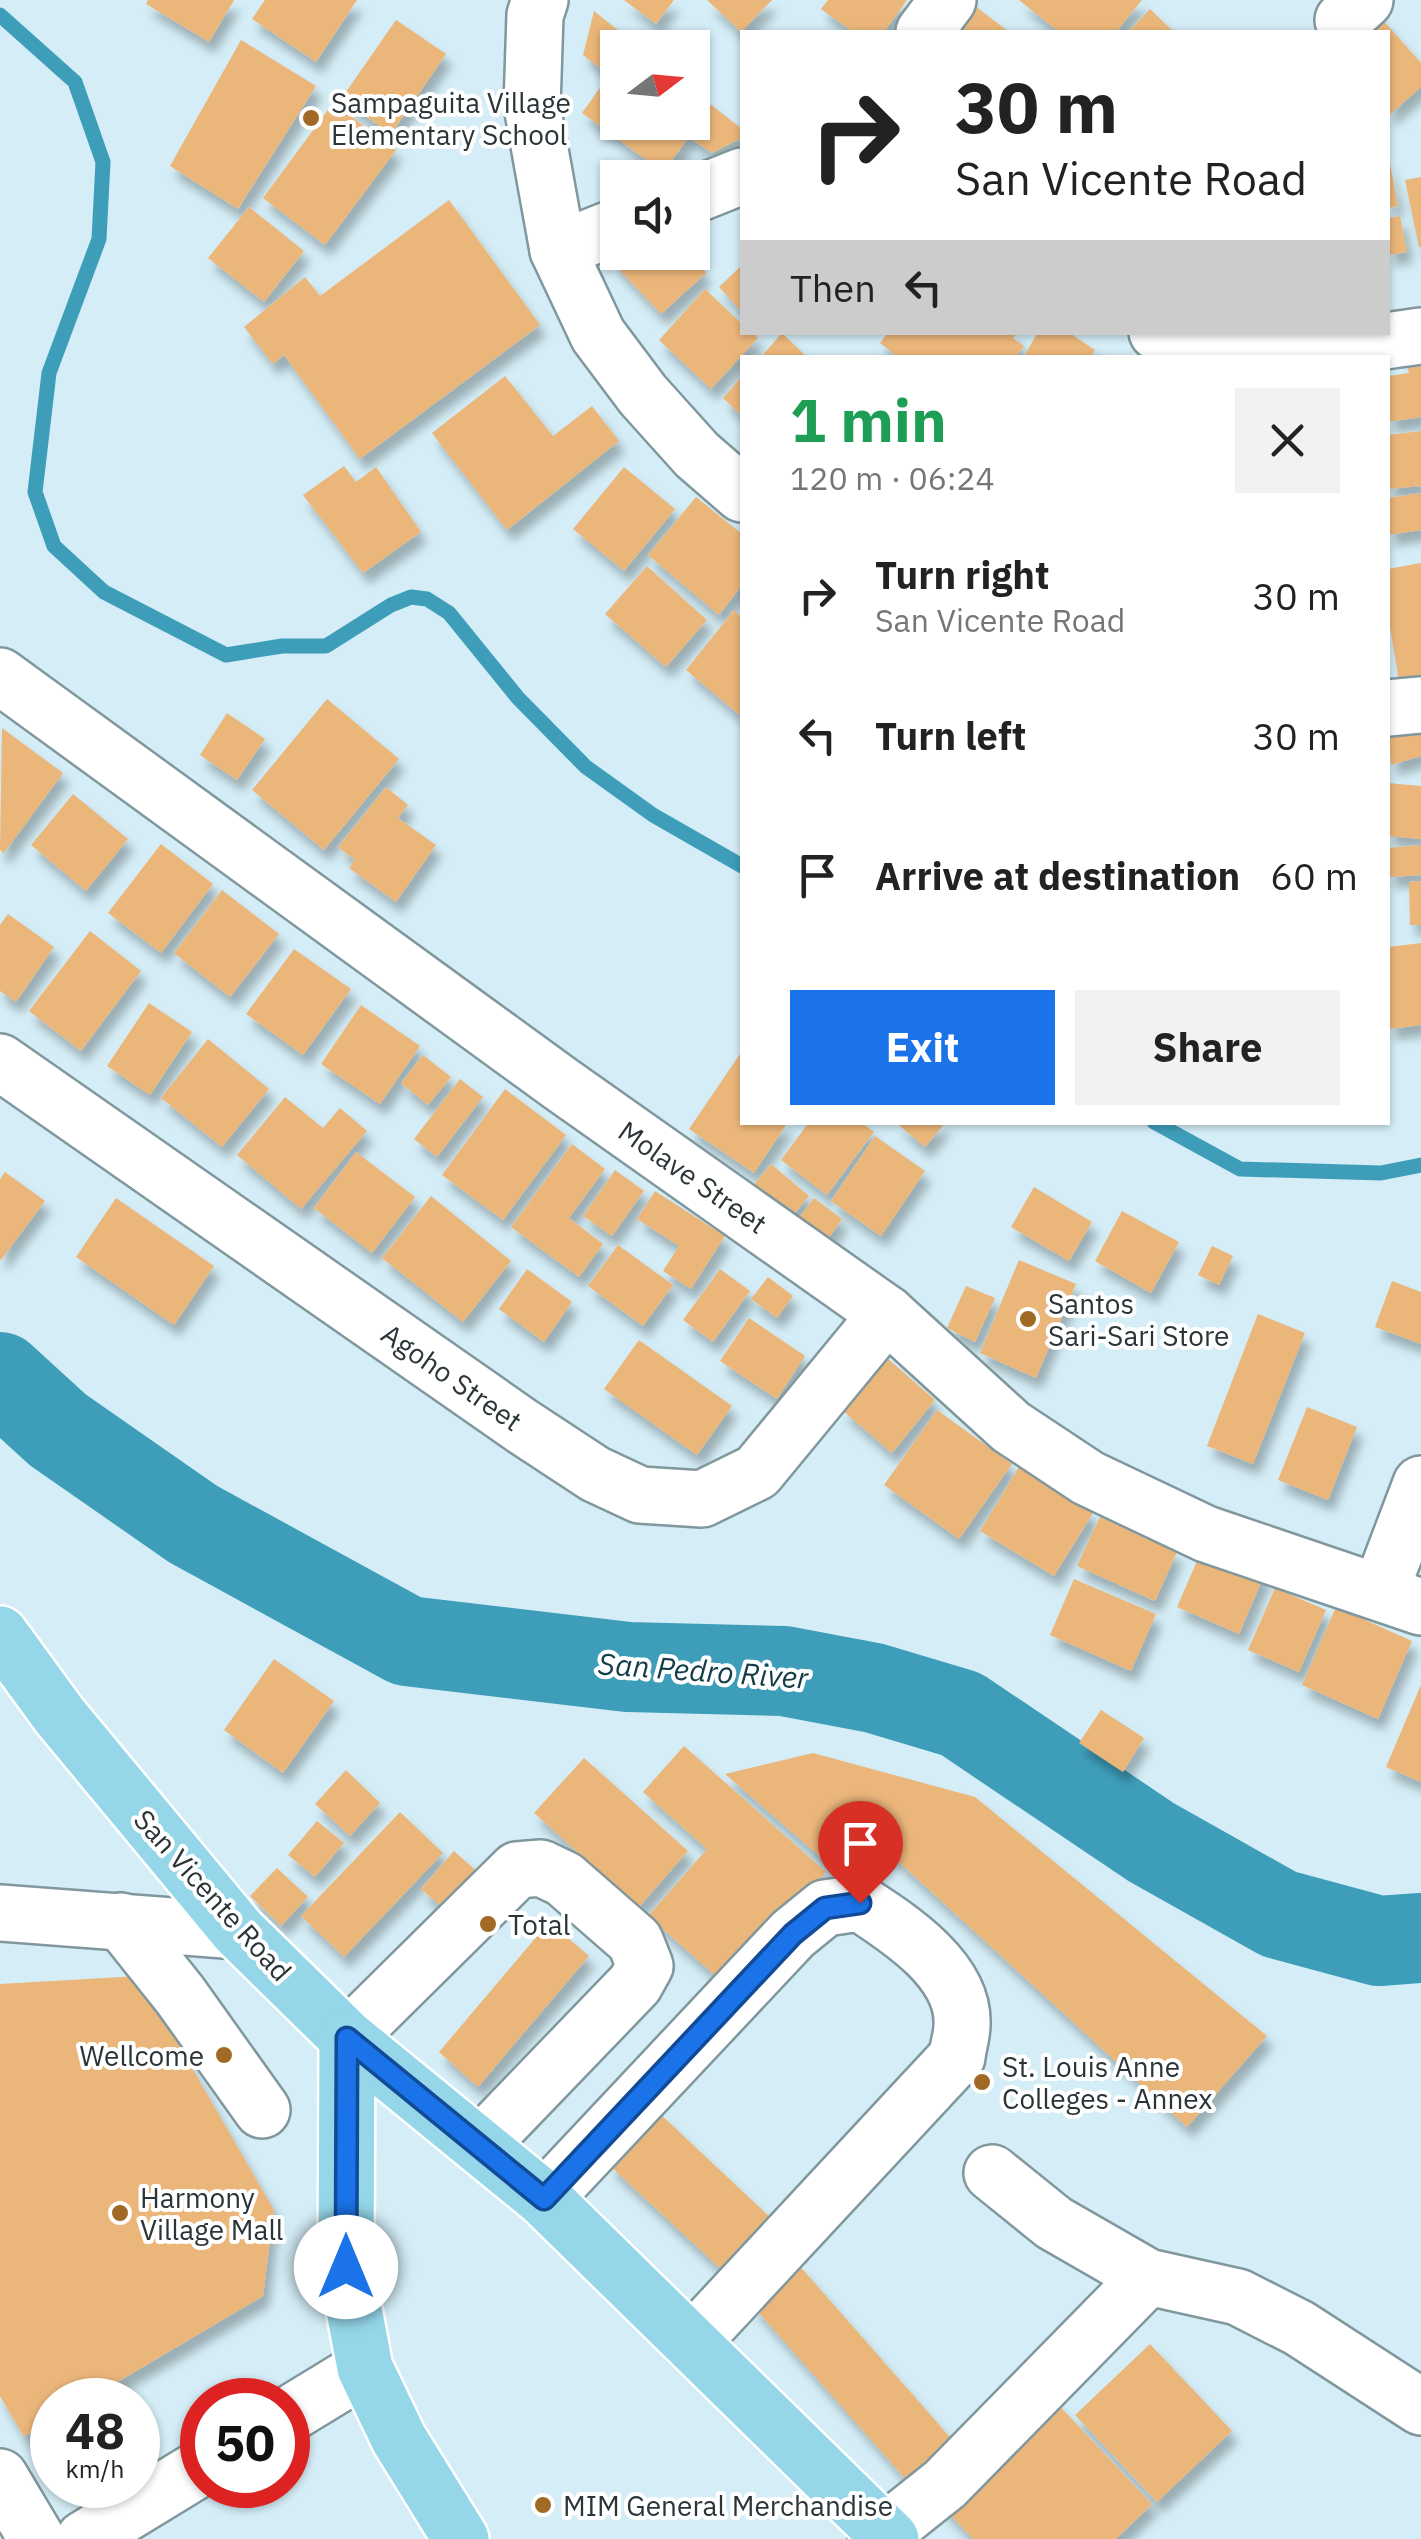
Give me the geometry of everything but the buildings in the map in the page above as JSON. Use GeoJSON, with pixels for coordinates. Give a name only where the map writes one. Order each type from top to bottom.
{"type":"FeatureCollection","features":[{"type":"Feature","properties":{"kind":"main road","name":"San Vicente Road"},"geometry":{"type":"LineString","coordinates":[[0,1634],[59,1715],[238,1932],[347,2038],[544,2199],[884,2537]]}},
{"type":"Feature","properties":{"kind":"main road"},"geometry":{"type":"LineString","coordinates":[[347,2038],[346,2267],[365,2368],[399,2439],[461,2539]]}},
{"type":"Feature","properties":{"kind":"street"},"geometry":{"type":"LineString","coordinates":[[540,0],[532,106],[558,250],[598,335],[643,395],[740,492]]}},
{"type":"Feature","properties":{"kind":"street"},"geometry":{"type":"LineString","coordinates":[[926,30],[948,0]]}},
{"type":"Feature","properties":{"kind":"street"},"geometry":{"type":"LineString","coordinates":[[710,189],[740,177]]}},
{"type":"Feature","properties":{"kind":"street"},"geometry":{"type":"LineString","coordinates":[[558,250],[600,233]]}},
{"type":"Feature","properties":{"kind":"street"},"geometry":{"type":"LineString","coordinates":[[1163,335],[1181,345],[1278,354],[1421,336]]}},
{"type":"Feature","properties":{"kind":"street","name":"Molave Street"},"geometry":{"type":"LineString","coordinates":[[0,676],[561,1084],[887,1314],[1011,1428],[1088,1478],[1206,1534],[1400,1600]]}},
{"type":"Feature","properties":{"kind":"street"},"geometry":{"type":"LineString","coordinates":[[1390,708],[1421,705]]}},
{"type":"Feature","properties":{"kind":"street","name":"Agoho Street"},"geometry":{"type":"LineString","coordinates":[[0,1062],[522,1426],[595,1474],[640,1495],[702,1499],[758,1472],[887,1314]]}},
{"type":"Feature","properties":{"kind":"street"},"geometry":{"type":"LineString","coordinates":[[1400,1600],[1421,1484]]}},
{"type":"Feature","properties":{"kind":"street"},"geometry":{"type":"LineString","coordinates":[[347,2038],[517,1870],[540,1868],[564,1879],[635,1940],[644,1966],[635,1984],[480,2145]]}},
{"type":"Feature","properties":{"kind":"street"},"geometry":{"type":"LineString","coordinates":[[544,2199],[793,1934],[825,1908],[860,1903],[911,1937],[953,1984],[963,2022],[957,2057],[691,2343]]}},
{"type":"Feature","properties":{"kind":"street"},"geometry":{"type":"LineString","coordinates":[[0,1913],[238,1932]]}},
{"type":"Feature","properties":{"kind":"street"},"geometry":{"type":"LineString","coordinates":[[121,1921],[214,2040],[262,2110]]}},
{"type":"Feature","properties":{"kind":"street"},"geometry":{"type":"LineString","coordinates":[[992,2173],[1054,2223],[1148,2277],[1238,2296],[1299,2328],[1421,2406]]}},
{"type":"Feature","properties":{"kind":"street"},"geometry":{"type":"LineString","coordinates":[[884,2537],[945,2484],[1148,2277]]}},
{"type":"Feature","properties":{"kind":"street"},"geometry":{"type":"LineString","coordinates":[[310,2402],[365,2368]]}},
{"type":"Feature","properties":{"kind":"street"},"geometry":{"type":"LineString","coordinates":[[0,2477],[37,2539]]}},
{"type":"Feature","properties":{"kind":"street"},"geometry":{"type":"LineString","coordinates":[[84,2539],[180,2480]]}},
{"type":"Feature","properties":{"kind":"waterway"},"geometry":{"type":"LineString","coordinates":[[0,15],[75,82],[103,162],[99,239],[49,373],[35,492],[54,546],[104,592],[226,655],[282,646],[326,646],[391,605],[411,597],[427,599],[449,613],[518,698],[586,767],[653,815],[740,865]]}},
{"type":"Feature","properties":{"kind":"waterway"},"geometry":{"type":"LineString","coordinates":[[1159,1125],[1240,1169],[1381,1173],[1421,1165]]}},
{"type":"Feature","properties":{"kind":"waterway","name":"San Pedro River"},"geometry":{"type":"LineString","coordinates":[[0,1377],[58,1430],[193,1524],[407,1641],[628,1667],[784,1671],[874,1688],[961,1714],[1151,1842],[1279,1914],[1379,1941],[1421,1938]]}},
{"type":"Feature","properties":{"kind":"place","name":"Sampaguita Village Elementary School"},"geometry":{"type":"Point","coordinates":[311,118]}},
{"type":"Feature","properties":{"kind":"place","name":"Santos Sari-Sari Store"},"geometry":{"type":"Point","coordinates":[1028,1319]}},
{"type":"Feature","properties":{"kind":"place","name":"Total"},"geometry":{"type":"Point","coordinates":[488,1924]}},
{"type":"Feature","properties":{"kind":"place","name":"Wellcome"},"geometry":{"type":"Point","coordinates":[224,2055]}},
{"type":"Feature","properties":{"kind":"place","name":"St. Louis Anne Colleges - Annex"},"geometry":{"type":"Point","coordinates":[982,2082]}},
{"type":"Feature","properties":{"kind":"place","name":"Harmony Village Mall"},"geometry":{"type":"Point","coordinates":[120,2213]}},
{"type":"Feature","properties":{"kind":"place","name":"MIM General Merchandise"},"geometry":{"type":"Point","coordinates":[543,2505]}},
{"type":"Feature","properties":{"kind":"route"},"geometry":{"type":"LineString","coordinates":[[346,2267],[347,2038],[544,2199],[793,1934],[825,1908],[860,1903]]}}]}
